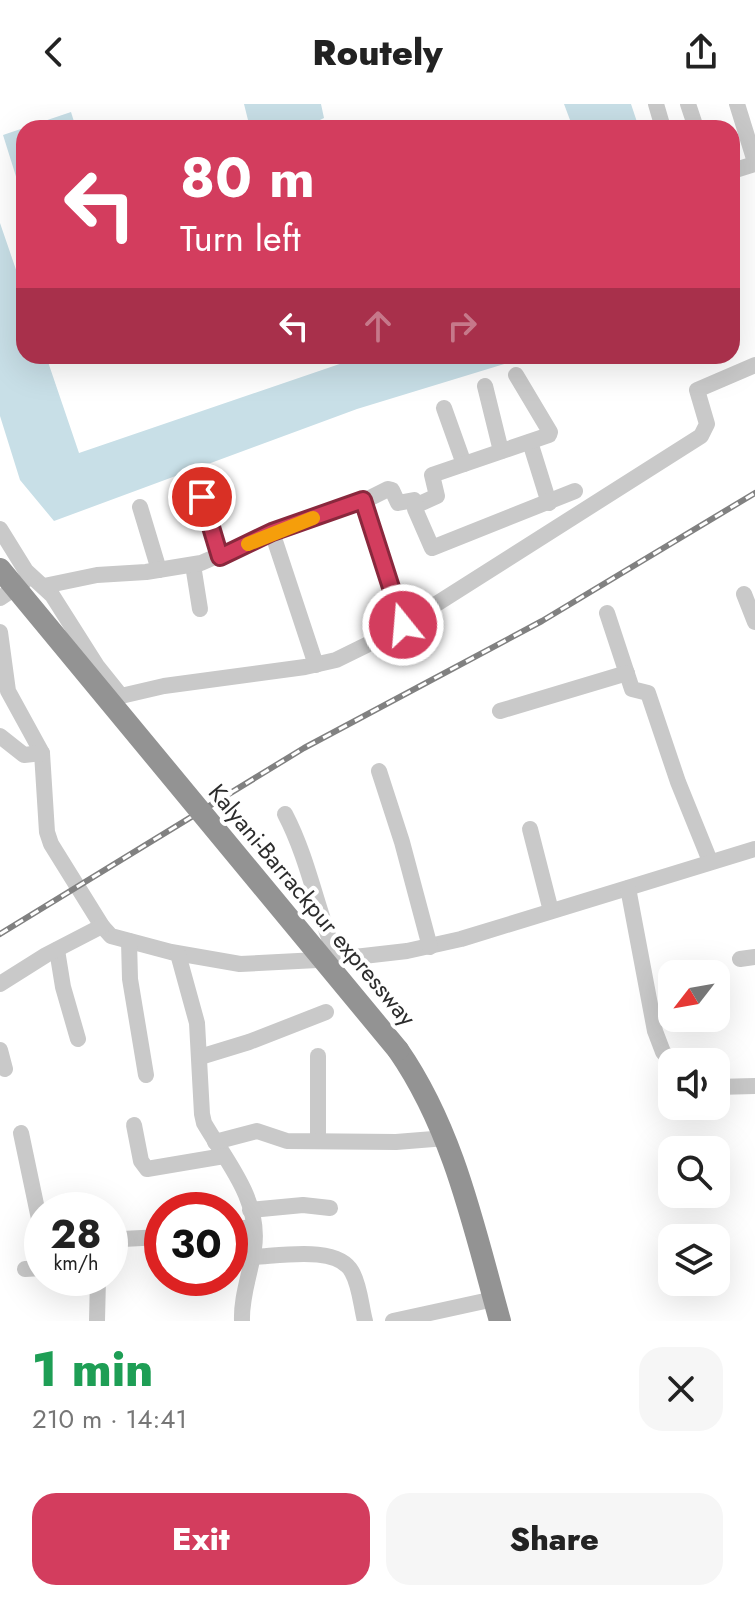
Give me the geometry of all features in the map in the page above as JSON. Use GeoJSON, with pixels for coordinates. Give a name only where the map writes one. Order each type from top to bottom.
{"type":"FeatureCollection","features":[{"type":"Feature","properties":{"kind":"highway","name":"Kalyani-Barrackpur expressway"},"geometry":{"type":"LineString","coordinates":[[0,569],[398,1050],[418,1079],[446,1138],[497,1310]]}},
{"type":"Feature","properties":{"kind":"street"},"geometry":{"type":"LineString","coordinates":[[740,105],[755,163]]}},
{"type":"Feature","properties":{"kind":"street"},"geometry":{"type":"LineString","coordinates":[[0,529],[121,696],[164,686],[316,665],[336,660],[403,625],[701,436],[707,424],[697,390],[755,365]]}},
{"type":"Feature","properties":{"kind":"street"},"geometry":{"type":"LineString","coordinates":[[416,505],[437,496],[432,475],[549,435],[516,375]]}},
{"type":"Feature","properties":{"kind":"street"},"geometry":{"type":"LineString","coordinates":[[485,386],[501,451]]}},
{"type":"Feature","properties":{"kind":"street"},"geometry":{"type":"LineString","coordinates":[[444,408],[464,464]]}},
{"type":"Feature","properties":{"kind":"street"},"geometry":{"type":"LineString","coordinates":[[530,442],[549,503]]}},
{"type":"Feature","properties":{"kind":"street"},"geometry":{"type":"LineString","coordinates":[[0,598],[38,581],[57,585],[97,575],[193,565],[220,557],[272,532],[364,501],[388,489],[392,490],[398,503],[411,500],[416,505],[432,548],[575,491]]}},
{"type":"Feature","properties":{"kind":"street"},"geometry":{"type":"LineString","coordinates":[[202,497],[220,557]]}},
{"type":"Feature","properties":{"kind":"street"},"geometry":{"type":"LineString","coordinates":[[364,501],[403,625]]}},
{"type":"Feature","properties":{"kind":"street"},"geometry":{"type":"LineString","coordinates":[[140,507],[159,570]]}},
{"type":"Feature","properties":{"kind":"street"},"geometry":{"type":"LineString","coordinates":[[272,532],[316,665]]}},
{"type":"Feature","properties":{"kind":"street"},"geometry":{"type":"LineString","coordinates":[[193,565],[200,609]]}},
{"type":"Feature","properties":{"kind":"street"},"geometry":{"type":"LineString","coordinates":[[744,594],[755,622]]}},
{"type":"Feature","properties":{"kind":"street"},"geometry":{"type":"LineString","coordinates":[[607,613],[633,691],[645,690],[648,693],[690,814],[710,861]]}},
{"type":"Feature","properties":{"kind":"street"},"geometry":{"type":"LineString","coordinates":[[0,632],[8,691],[42,753],[47,832],[51,844],[111,936],[178,954],[240,964],[337,959],[430,947],[755,849]]}},
{"type":"Feature","properties":{"kind":"street"},"geometry":{"type":"LineString","coordinates":[[500,711],[627,673]]}},
{"type":"Feature","properties":{"kind":"street"},"geometry":{"type":"LineString","coordinates":[[0,736],[24,755],[42,753]]}},
{"type":"Feature","properties":{"kind":"street"},"geometry":{"type":"LineString","coordinates":[[379,771],[399,830],[430,947]]}},
{"type":"Feature","properties":{"kind":"street"},"geometry":{"type":"LineString","coordinates":[[285,814],[300,842],[315,901],[337,959]]}},
{"type":"Feature","properties":{"kind":"street"},"geometry":{"type":"LineString","coordinates":[[530,829],[551,911]]}},
{"type":"Feature","properties":{"kind":"street"},"geometry":{"type":"LineString","coordinates":[[628,888],[657,1042],[662,1048]]}},
{"type":"Feature","properties":{"kind":"street"},"geometry":{"type":"LineString","coordinates":[[0,984],[102,926]]}},
{"type":"Feature","properties":{"kind":"street"},"geometry":{"type":"LineString","coordinates":[[129,941],[130,979],[146,1075]]}},
{"type":"Feature","properties":{"kind":"street"},"geometry":{"type":"LineString","coordinates":[[57,950],[63,987],[78,1039]]}},
{"type":"Feature","properties":{"kind":"street"},"geometry":{"type":"LineString","coordinates":[[178,954],[197,1023],[200,1109],[204,1123],[245,1190],[252,1218],[252,1257],[242,1321]]}},
{"type":"Feature","properties":{"kind":"street"},"geometry":{"type":"LineString","coordinates":[[200,1057],[326,1012]]}},
{"type":"Feature","properties":{"kind":"street"},"geometry":{"type":"LineString","coordinates":[[0,1050],[5,1069]]}},
{"type":"Feature","properties":{"kind":"street"},"geometry":{"type":"LineString","coordinates":[[318,1056],[318,1141]]}},
{"type":"Feature","properties":{"kind":"street"},"geometry":{"type":"LineString","coordinates":[[730,1087],[755,1086]]}},
{"type":"Feature","properties":{"kind":"street"},"geometry":{"type":"LineString","coordinates":[[134,1125],[141,1161],[147,1169],[219,1149],[257,1131],[287,1141],[396,1142],[446,1138]]}},
{"type":"Feature","properties":{"kind":"street"},"geometry":{"type":"LineString","coordinates":[[21,1133],[33,1192]]}},
{"type":"Feature","properties":{"kind":"street"},"geometry":{"type":"LineString","coordinates":[[248,1220],[303,1205],[330,1208]]}},
{"type":"Feature","properties":{"kind":"street"},"geometry":{"type":"LineString","coordinates":[[252,1257],[325,1255],[340,1259],[352,1272],[365,1321]]}},
{"type":"Feature","properties":{"kind":"street"},"geometry":{"type":"LineString","coordinates":[[97,1321],[98,1296]]}},
{"type":"Feature","properties":{"kind":"street"},"geometry":{"type":"LineString","coordinates":[[393,1321],[497,1310]]}},
{"type":"Feature","properties":{"kind":"water"},"geometry":{"type":"Polygon","coordinates":[[[244,104],[321,104],[324,118],[320,120],[248,120],[244,104]]]}},
{"type":"Feature","properties":{"kind":"water"},"geometry":{"type":"Polygon","coordinates":[[[564,104],[631,104],[636,120],[570,120],[564,104]]]}},
{"type":"Feature","properties":{"kind":"water"},"geometry":{"type":"Polygon","coordinates":[[[71,112],[74,120],[47,120],[71,112]]]}},
{"type":"Feature","properties":{"kind":"water"},"geometry":{"type":"Polygon","coordinates":[[[16,131],[16,176],[3,135],[16,131]]]}},
{"type":"Feature","properties":{"kind":"water"},"geometry":{"type":"Polygon","coordinates":[[[0,223],[16,270],[16,364],[49,364],[79,453],[340,364],[504,364],[357,409],[54,521],[20,480],[0,416],[0,223]]]}},
{"type":"Feature","properties":{"kind":"railway"},"geometry":{"type":"LineString","coordinates":[[0,934],[304,748],[542,621],[755,493]]}},
{"type":"Feature","properties":{"kind":"slow traffic"},"geometry":{"type":"LineString","coordinates":[[248,544],[313,518]]}},
{"type":"Feature","properties":{"kind":"route"},"geometry":{"type":"LineString","coordinates":[[202,497],[220,557],[272,532],[363,500],[403,625]]}}]}
